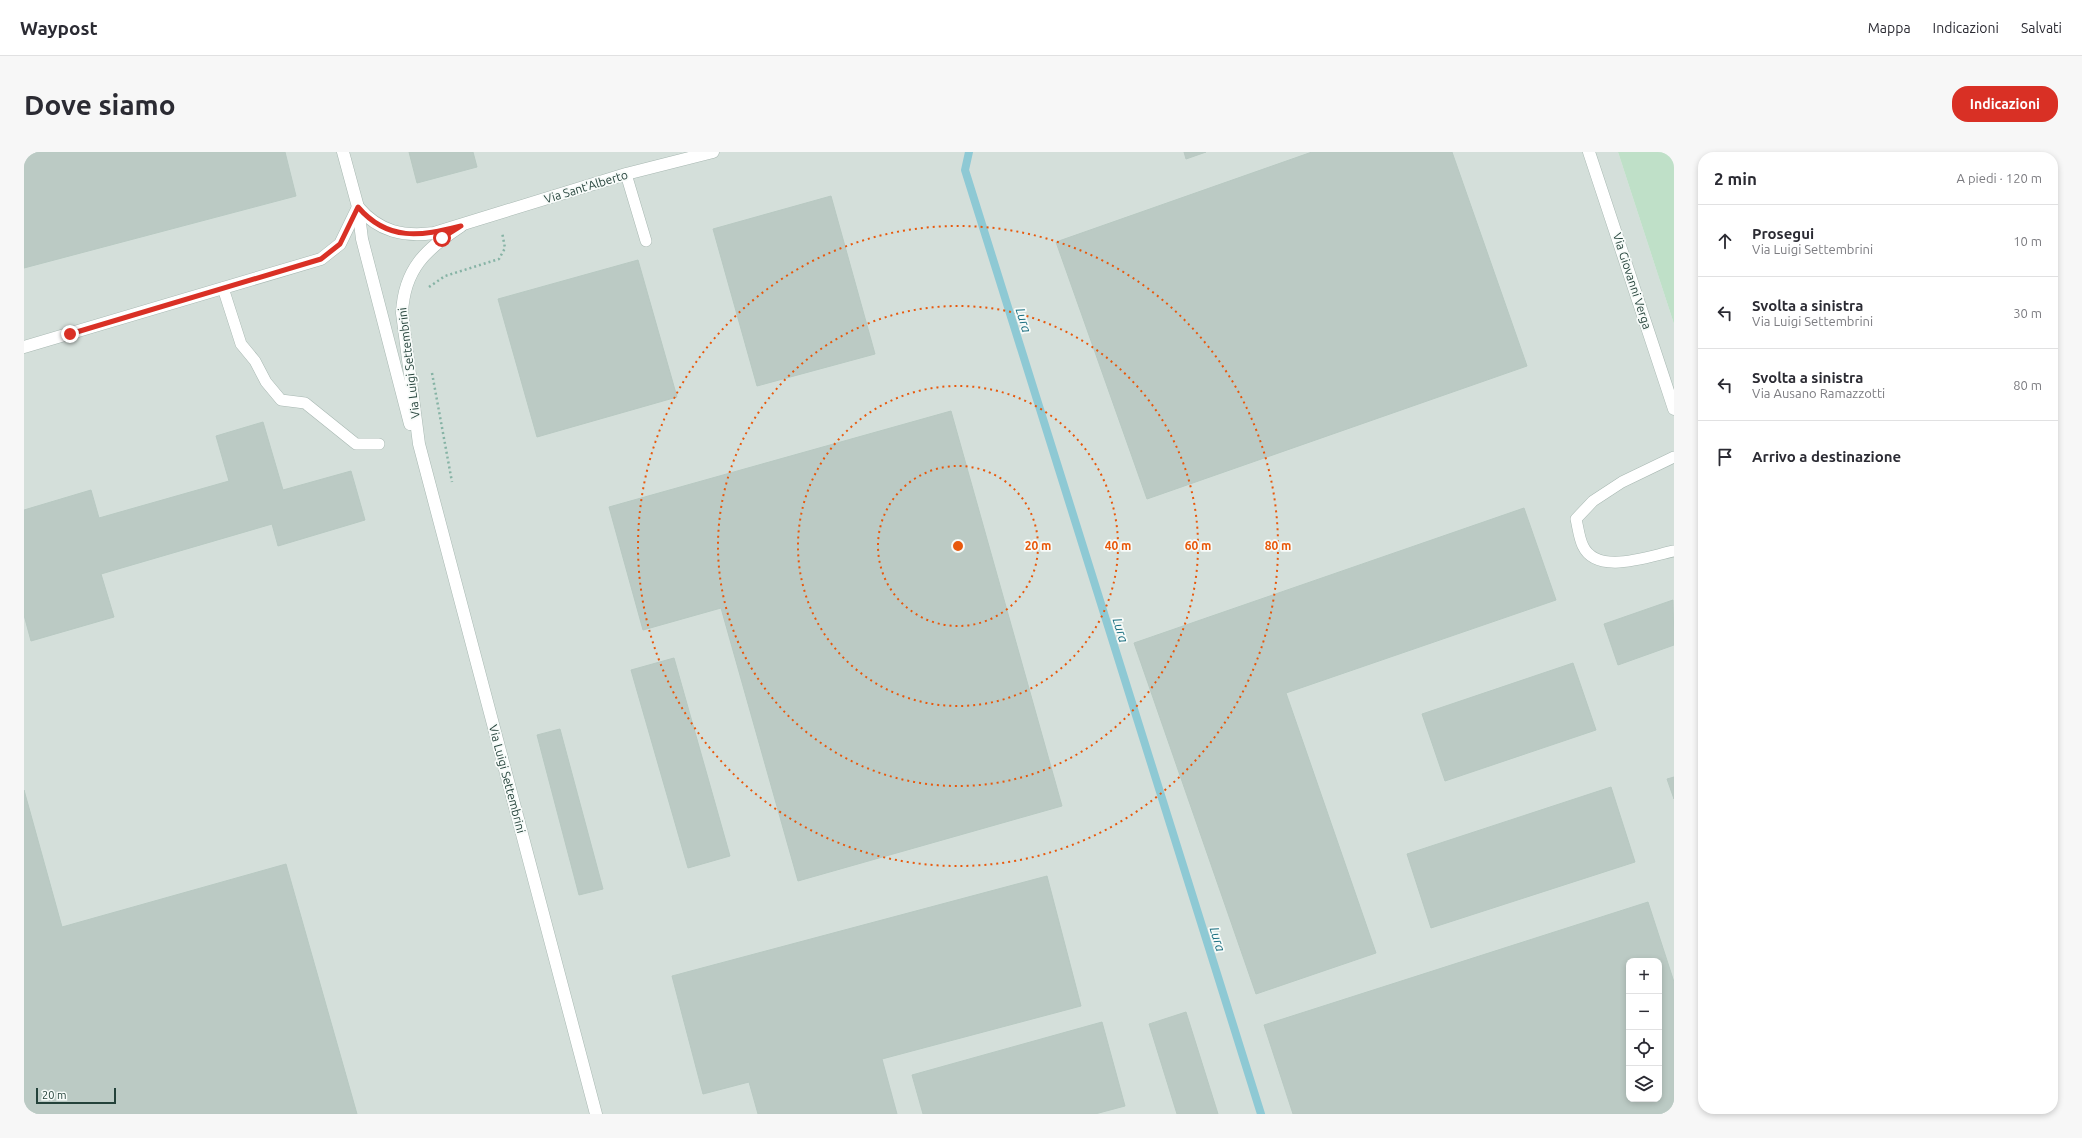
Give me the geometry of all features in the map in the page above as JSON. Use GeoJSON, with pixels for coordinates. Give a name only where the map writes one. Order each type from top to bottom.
{"type":"FeatureCollection","features":[{"type":"Feature","properties":{"kind":"street","name":"Via Luigi Settembrini"},"geometry":{"type":"LineString","coordinates":[[343,152],[358,207],[362,239],[404,402],[410,424],[419,444]]}},
{"type":"Feature","properties":{"kind":"street","name":"Via Sant'Alberto"},"geometry":{"type":"LineString","coordinates":[[461,226],[626,174],[713,152]]}},
{"type":"Feature","properties":{"kind":"street","name":"Via Giovanni Verga"},"geometry":{"type":"LineString","coordinates":[[1589,152],[1674,409]]}},
{"type":"Feature","properties":{"kind":"street","name":"Via Luigi Settembrini"},"geometry":{"type":"LineString","coordinates":[[358,207],[372,221],[402,234],[416,235],[434,233],[461,226]]}},
{"type":"Feature","properties":{"kind":"street"},"geometry":{"type":"LineString","coordinates":[[24,347],[321,259],[340,244],[358,207]]}},
{"type":"Feature","properties":{"kind":"street","name":"Via Luigi Settembrini"},"geometry":{"type":"LineString","coordinates":[[461,226],[442,238],[414,266],[403,296],[402,313],[419,444],[596,1114]]}},
{"type":"Feature","properties":{"kind":"lane"},"geometry":{"type":"LineString","coordinates":[[626,174],[646,241]]}},
{"type":"Feature","properties":{"kind":"lane"},"geometry":{"type":"LineString","coordinates":[[223,288],[241,344],[255,361],[266,382],[281,400],[305,403],[356,444],[379,444]]}},
{"type":"Feature","properties":{"kind":"lane"},"geometry":{"type":"LineString","coordinates":[[1674,457],[1622,482],[1593,501],[1576,519],[1583,546],[1594,559],[1618,563],[1674,551]]}},
{"type":"Feature","properties":{"kind":"path"},"geometry":{"type":"LineString","coordinates":[[427,288],[445,276],[499,259],[505,248],[498,214]]}},
{"type":"Feature","properties":{"kind":"path"},"geometry":{"type":"LineString","coordinates":[[431,368],[452,484]]}},
{"type":"Feature","properties":{"kind":"shaded area"},"geometry":{"type":"Polygon","coordinates":[[[24,152],[1618,152],[1674,324],[1674,1114],[24,1114],[24,152]]]}},
{"type":"Feature","properties":{"kind":"green space"},"geometry":{"type":"Polygon","coordinates":[[[1618,152],[1674,152],[1674,324],[1618,152]]]}},
{"type":"Feature","properties":{"kind":"building"},"geometry":{"type":"Polygon","coordinates":[[[24,152],[285,152],[296,196],[24,268],[24,152]]]}},
{"type":"Feature","properties":{"kind":"building"},"geometry":{"type":"Polygon","coordinates":[[[409,152],[473,152],[477,167],[417,183],[409,152]]]}},
{"type":"Feature","properties":{"kind":"building"},"geometry":{"type":"Polygon","coordinates":[[[1184,152],[1206,152],[1186,159],[1184,152]]]}},
{"type":"Feature","properties":{"kind":"building"},"geometry":{"type":"Polygon","coordinates":[[[1312,152],[1452,152],[1527,366],[1147,499],[1056,242],[1312,152]]]}},
{"type":"Feature","properties":{"kind":"building"},"geometry":{"type":"Polygon","coordinates":[[[831,196],[875,354],[757,386],[713,229],[831,196]]]}},
{"type":"Feature","properties":{"kind":"building"},"geometry":{"type":"Polygon","coordinates":[[[638,260],[677,397],[537,437],[498,299],[638,260]]]}},
{"type":"Feature","properties":{"kind":"building"},"geometry":{"type":"Polygon","coordinates":[[[951,411],[1062,806],[798,881],[721,608],[643,630],[609,507],[951,411]]]}},
{"type":"Feature","properties":{"kind":"building"},"geometry":{"type":"Polygon","coordinates":[[[263,422],[283,490],[351,471],[365,520],[278,546],[272,524],[101,574],[114,617],[31,641],[24,615],[24,510],[91,490],[99,518],[229,481],[216,436],[263,422]]]}},
{"type":"Feature","properties":{"kind":"building"},"geometry":{"type":"Polygon","coordinates":[[[1524,508],[1556,600],[1286,693],[1376,953],[1256,994],[1134,643],[1524,508]]]}},
{"type":"Feature","properties":{"kind":"building"},"geometry":{"type":"Polygon","coordinates":[[[1673,600],[1674,645],[1618,665],[1604,624],[1673,600]]]}},
{"type":"Feature","properties":{"kind":"building"},"geometry":{"type":"Polygon","coordinates":[[[674,658],[730,856],[688,868],[631,670],[674,658]]]}},
{"type":"Feature","properties":{"kind":"building"},"geometry":{"type":"Polygon","coordinates":[[[1573,663],[1596,730],[1445,781],[1422,714],[1573,663]]]}},
{"type":"Feature","properties":{"kind":"building"},"geometry":{"type":"Polygon","coordinates":[[[560,729],[603,889],[579,895],[537,735],[560,729]]]}},
{"type":"Feature","properties":{"kind":"building"},"geometry":{"type":"Polygon","coordinates":[[[1674,777],[1674,799],[1667,779],[1674,777]]]}},
{"type":"Feature","properties":{"kind":"building"},"geometry":{"type":"Polygon","coordinates":[[[1611,787],[1635,862],[1431,928],[1407,854],[1611,787]]]}},
{"type":"Feature","properties":{"kind":"building"},"geometry":{"type":"Polygon","coordinates":[[[24,790],[62,927],[286,864],[357,1114],[24,1114],[24,790]]]}},
{"type":"Feature","properties":{"kind":"building"},"geometry":{"type":"Polygon","coordinates":[[[1047,876],[1081,1006],[882,1059],[897,1114],[758,1114],[749,1082],[703,1094],[672,976],[1047,876]]]}},
{"type":"Feature","properties":{"kind":"building"},"geometry":{"type":"Polygon","coordinates":[[[1648,902],[1674,982],[1674,1114],[1293,1114],[1264,1025],[1648,902]]]}},
{"type":"Feature","properties":{"kind":"building"},"geometry":{"type":"Polygon","coordinates":[[[1186,1012],[1218,1114],[1177,1114],[1149,1024],[1186,1012]]]}},
{"type":"Feature","properties":{"kind":"building"},"geometry":{"type":"Polygon","coordinates":[[[1102,1022],[1125,1106],[1095,1114],[923,1114],[912,1075],[1102,1022]]]}},
{"type":"Feature","properties":{"kind":"waterway","name":"Lura"},"geometry":{"type":"LineString","coordinates":[[969,152],[965,170],[1261,1114]]}},
{"type":"Feature","properties":{"kind":"route"},"geometry":{"type":"LineString","coordinates":[[70,334],[321,259],[340,244],[352,224],[358,207],[372,221],[402,234],[416,235],[434,233],[461,226],[442,238]]}}]}
